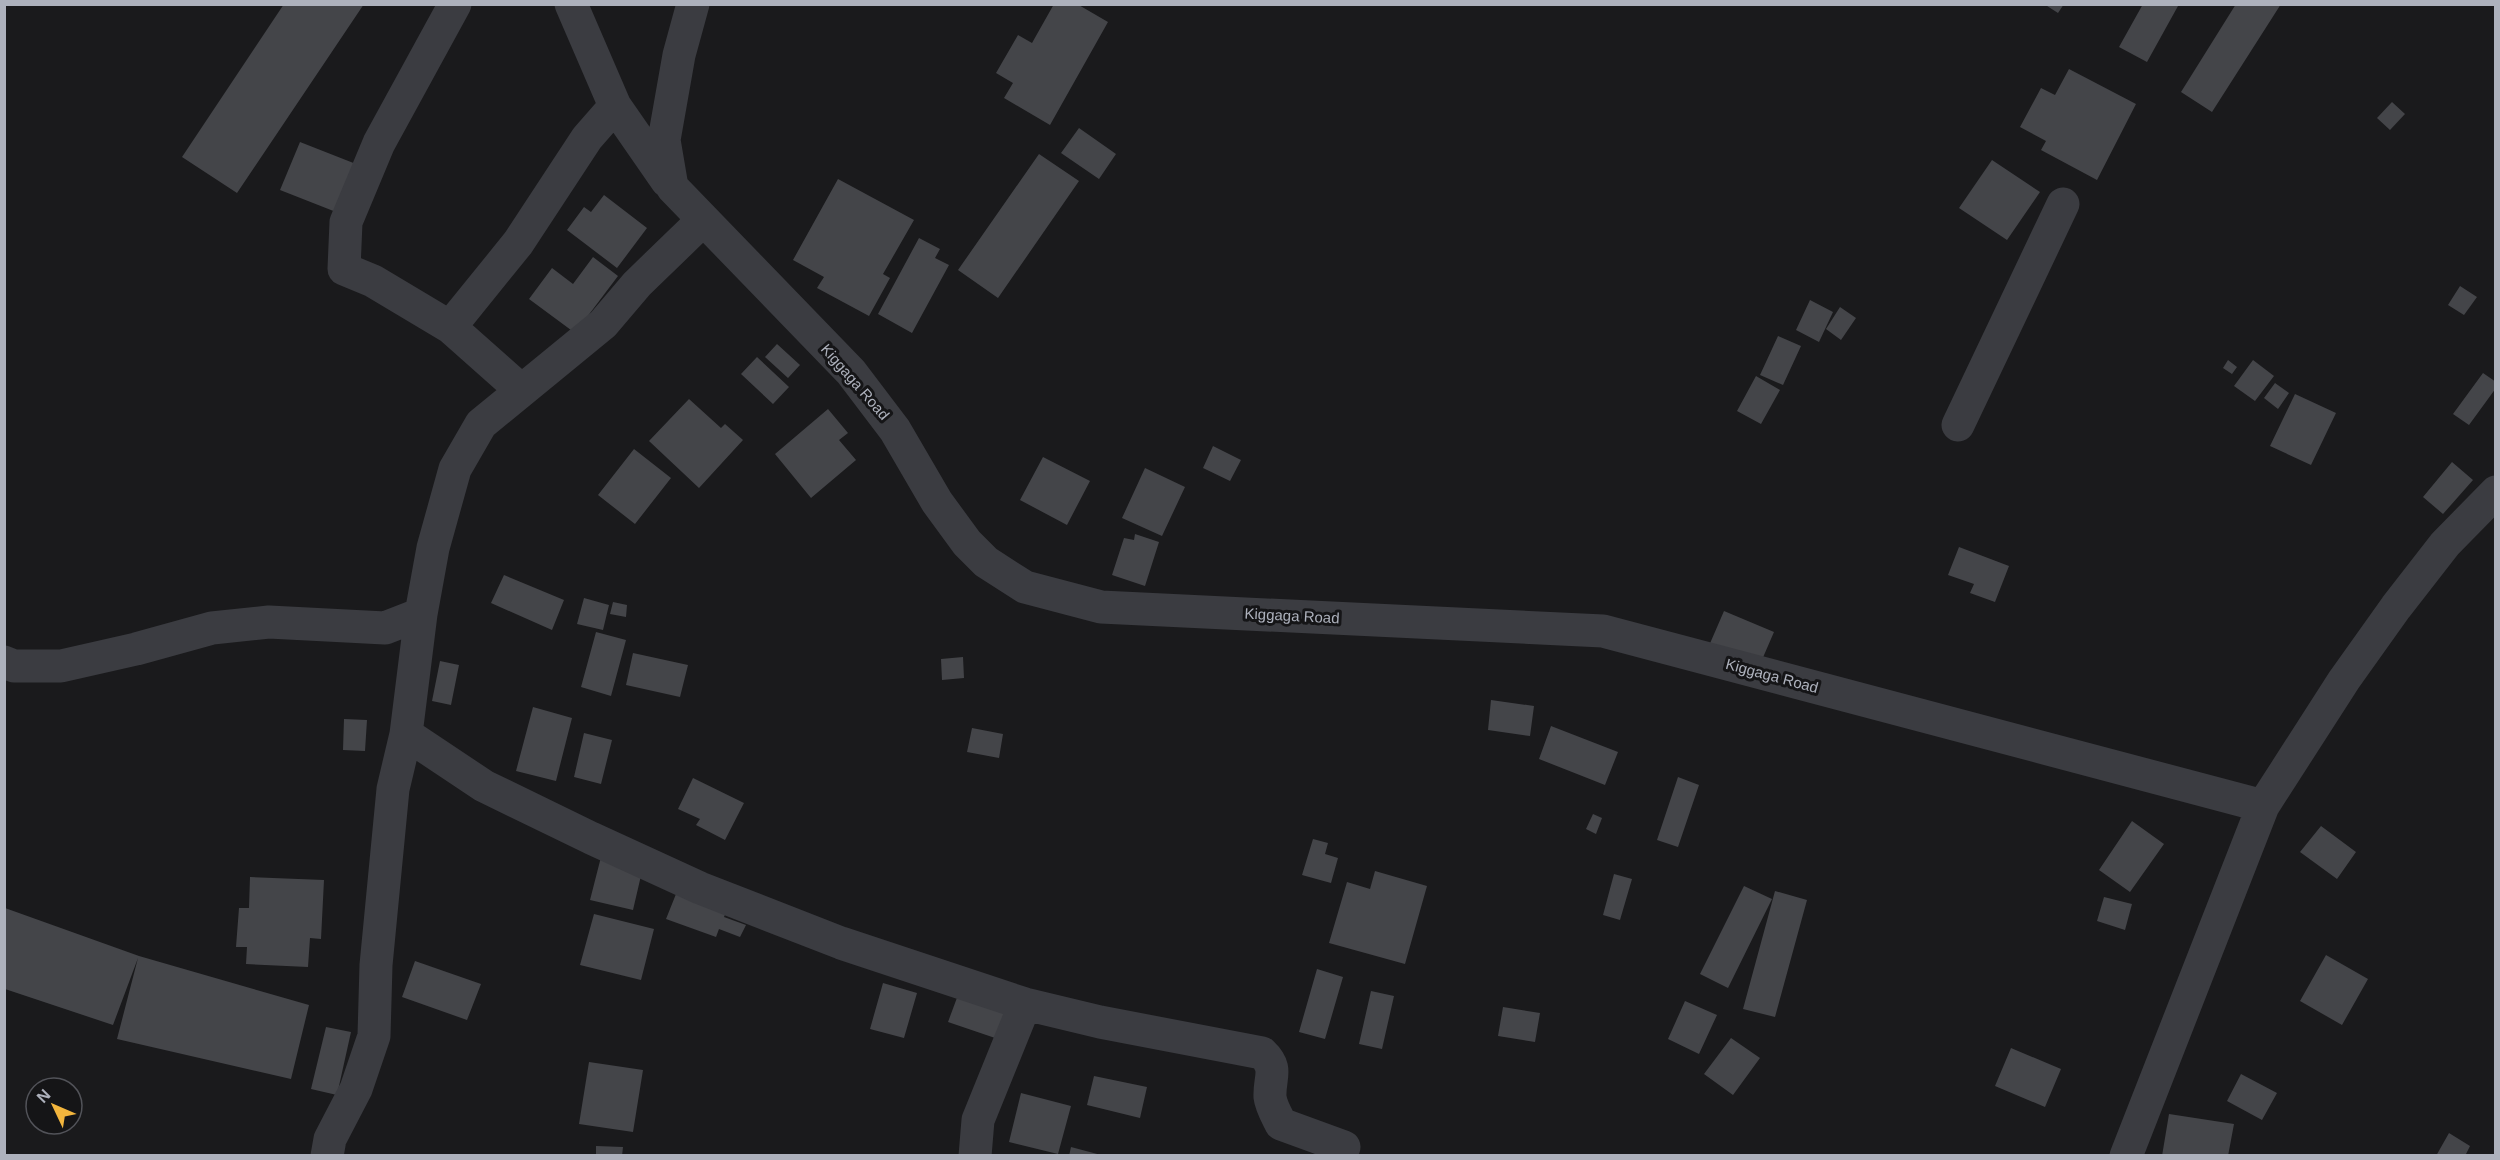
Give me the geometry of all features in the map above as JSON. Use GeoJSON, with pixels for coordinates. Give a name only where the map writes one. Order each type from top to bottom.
{"type":"FeatureCollection","features":[{"type":"Feature","properties":{"kind":"street"},"geometry":{"type":"LineString","coordinates":[[455,4],[379,143],[346,222],[344,268],[373,281],[450,327],[520,390]]}},
{"type":"Feature","properties":{"kind":"street","name":"Kiggaga Road"},"geometry":{"type":"LineString","coordinates":[[571,4],[615,106],[672,187],[876,402],[937,502],[967,543],[986,562],[1025,587],[1101,607],[1604,631],[2263,806]]}},
{"type":"Feature","properties":{"kind":"street"},"geometry":{"type":"LineString","coordinates":[[672,187],[664,140],[679,55],[693,4]]}},
{"type":"Feature","properties":{"kind":"street"},"geometry":{"type":"LineString","coordinates":[[450,327],[518,243],[586,138],[615,106]]}},
{"type":"Feature","properties":{"kind":"street"},"geometry":{"type":"LineString","coordinates":[[1958,425],[2062,204]]}},
{"type":"Feature","properties":{"kind":"street"},"geometry":{"type":"LineString","coordinates":[[327,1155],[330,1139],[356,1089],[374,1036],[376,965],[393,789],[406,734],[421,614],[433,548],[455,469],[481,424],[603,324],[637,284],[702,221]]}},
{"type":"Feature","properties":{"kind":"street"},"geometry":{"type":"LineString","coordinates":[[2126,1155],[2263,806],[2344,680],[2396,607],[2445,544],[2496,492]]}},
{"type":"Feature","properties":{"kind":"street"},"geometry":{"type":"LineString","coordinates":[[4,663],[14,666],[61,666],[212,628],[269,622],[385,628],[421,614]]}},
{"type":"Feature","properties":{"kind":"street"},"geometry":{"type":"LineString","coordinates":[[406,734],[484,786],[700,888],[841,943],[1025,1004],[1100,1022],[1262,1053],[1271,1061],[1273,1070],[1270,1099],[1281,1124],[1344,1147]]}},
{"type":"Feature","properties":{"kind":"street"},"geometry":{"type":"LineString","coordinates":[[975,1155],[978,1120],[1025,1004]]}},
{"type":"Feature","properties":{"kind":"building"},"geometry":{"type":"Polygon","coordinates":[[[284,4],[364,4],[237,193],[182,157],[284,4]]]}},
{"type":"Feature","properties":{"kind":"building"},"geometry":{"type":"Polygon","coordinates":[[[1054,4],[1077,4],[1108,22],[1050,125],[1004,98],[1013,83],[996,73],[1018,35],[1032,43],[1054,4]]]}},
{"type":"Feature","properties":{"kind":"building"},"geometry":{"type":"Polygon","coordinates":[[[2044,4],[2064,4],[2058,13],[2044,4]]]}},
{"type":"Feature","properties":{"kind":"building"},"geometry":{"type":"Polygon","coordinates":[[[2143,4],[2178,6],[2147,62],[2119,47],[2143,4]]]}},
{"type":"Feature","properties":{"kind":"building"},"geometry":{"type":"Polygon","coordinates":[[[2236,4],[2281,4],[2212,112],[2181,92],[2236,4]]]}},
{"type":"Feature","properties":{"kind":"building"},"geometry":{"type":"Polygon","coordinates":[[[2069,69],[2136,104],[2097,180],[2041,150],[2046,141],[2020,127],[2041,88],[2055,95],[2069,69]]]}},
{"type":"Feature","properties":{"kind":"building"},"geometry":{"type":"Polygon","coordinates":[[[2392,102],[2405,114],[2390,130],[2377,118],[2392,102]]]}},
{"type":"Feature","properties":{"kind":"building"},"geometry":{"type":"Polygon","coordinates":[[[1079,128],[1116,154],[1099,179],[1061,153],[1079,128]]]}},
{"type":"Feature","properties":{"kind":"building"},"geometry":{"type":"Polygon","coordinates":[[[300,142],[356,164],[336,212],[280,190],[300,142]]]}},
{"type":"Feature","properties":{"kind":"building"},"geometry":{"type":"Polygon","coordinates":[[[1039,154],[1079,181],[998,298],[958,270],[1039,154]]]}},
{"type":"Feature","properties":{"kind":"building"},"geometry":{"type":"Polygon","coordinates":[[[1992,160],[2040,192],[2007,240],[1959,208],[1992,160]]]}},
{"type":"Feature","properties":{"kind":"building"},"geometry":{"type":"Polygon","coordinates":[[[838,179],[914,220],[883,274],[890,278],[869,316],[817,288],[824,277],[793,260],[838,179]]]}},
{"type":"Feature","properties":{"kind":"building"},"geometry":{"type":"Polygon","coordinates":[[[604,195],[647,228],[617,268],[567,230],[584,207],[591,212],[604,195]]]}},
{"type":"Feature","properties":{"kind":"building"},"geometry":{"type":"Polygon","coordinates":[[[919,238],[940,249],[935,258],[949,265],[912,333],[878,314],[919,238]]]}},
{"type":"Feature","properties":{"kind":"building"},"geometry":{"type":"Polygon","coordinates":[[[593,257],[618,276],[575,333],[529,299],[552,268],[573,284],[593,257]]]}},
{"type":"Feature","properties":{"kind":"building"},"geometry":{"type":"Polygon","coordinates":[[[2460,286],[2477,297],[2464,315],[2448,305],[2460,286]]]}},
{"type":"Feature","properties":{"kind":"building"},"geometry":{"type":"Polygon","coordinates":[[[1810,300],[1833,312],[1819,342],[1796,330],[1810,300]]]}},
{"type":"Feature","properties":{"kind":"building"},"geometry":{"type":"Polygon","coordinates":[[[1840,307],[1856,318],[1841,340],[1826,329],[1840,307]]]}},
{"type":"Feature","properties":{"kind":"building"},"geometry":{"type":"Polygon","coordinates":[[[1778,336],[1801,346],[1783,385],[1760,375],[1778,336]]]}},
{"type":"Feature","properties":{"kind":"building"},"geometry":{"type":"Polygon","coordinates":[[[777,344],[800,365],[788,378],[765,357],[777,344]]]}},
{"type":"Feature","properties":{"kind":"building"},"geometry":{"type":"Polygon","coordinates":[[[757,357],[789,387],[773,404],[741,374],[757,357]]]}},
{"type":"Feature","properties":{"kind":"building"},"geometry":{"type":"Polygon","coordinates":[[[2228,360],[2237,367],[2232,374],[2223,368],[2228,360]]]}},
{"type":"Feature","properties":{"kind":"building"},"geometry":{"type":"Polygon","coordinates":[[[2253,360],[2274,376],[2255,401],[2234,386],[2253,360]]]}},
{"type":"Feature","properties":{"kind":"building"},"geometry":{"type":"Polygon","coordinates":[[[2483,373],[2496,382],[2496,388],[2469,425],[2453,414],[2483,373]]]}},
{"type":"Feature","properties":{"kind":"building"},"geometry":{"type":"Polygon","coordinates":[[[1756,376],[1780,390],[1761,424],[1737,411],[1756,376]]]}},
{"type":"Feature","properties":{"kind":"building"},"geometry":{"type":"Polygon","coordinates":[[[2275,383],[2289,393],[2278,409],[2264,398],[2275,383]]]}},
{"type":"Feature","properties":{"kind":"building"},"geometry":{"type":"Polygon","coordinates":[[[2295,394],[2336,413],[2311,465],[2270,446],[2295,394]]]}},
{"type":"Feature","properties":{"kind":"building"},"geometry":{"type":"Polygon","coordinates":[[[689,399],[721,428],[725,424],[743,440],[699,488],[649,441],[689,399]]]}},
{"type":"Feature","properties":{"kind":"building"},"geometry":{"type":"Polygon","coordinates":[[[828,409],[848,433],[839,440],[856,460],[811,498],[775,454],[828,409]]]}},
{"type":"Feature","properties":{"kind":"building"},"geometry":{"type":"Polygon","coordinates":[[[1213,446],[1241,460],[1230,481],[1203,468],[1213,446]]]}},
{"type":"Feature","properties":{"kind":"building"},"geometry":{"type":"Polygon","coordinates":[[[634,449],[671,478],[635,524],[598,495],[634,449]]]}},
{"type":"Feature","properties":{"kind":"building"},"geometry":{"type":"Polygon","coordinates":[[[1043,457],[1090,481],[1067,525],[1020,500],[1043,457]]]}},
{"type":"Feature","properties":{"kind":"building"},"geometry":{"type":"Polygon","coordinates":[[[2452,462],[2473,480],[2443,514],[2423,497],[2452,462]]]}},
{"type":"Feature","properties":{"kind":"building"},"geometry":{"type":"Polygon","coordinates":[[[1145,468],[1185,487],[1162,536],[1122,518],[1145,468]]]}},
{"type":"Feature","properties":{"kind":"building"},"geometry":{"type":"Polygon","coordinates":[[[1135,534],[1159,542],[1145,586],[1112,575],[1124,538],[1134,540],[1135,534]]]}},
{"type":"Feature","properties":{"kind":"building"},"geometry":{"type":"Polygon","coordinates":[[[1959,547],[2009,566],[1995,602],[1970,593],[1974,584],[1948,575],[1959,547]]]}},
{"type":"Feature","properties":{"kind":"building"},"geometry":{"type":"Polygon","coordinates":[[[504,575],[564,600],[552,630],[491,603],[504,575]]]}},
{"type":"Feature","properties":{"kind":"building"},"geometry":{"type":"Polygon","coordinates":[[[584,598],[609,605],[603,630],[577,624],[584,598]]]}},
{"type":"Feature","properties":{"kind":"building"},"geometry":{"type":"Polygon","coordinates":[[[613,602],[627,605],[626,617],[610,614],[613,602]]]}},
{"type":"Feature","properties":{"kind":"building"},"geometry":{"type":"Polygon","coordinates":[[[1724,611],[1774,632],[1758,669],[1708,648],[1724,611]]]}},
{"type":"Feature","properties":{"kind":"building"},"geometry":{"type":"Polygon","coordinates":[[[596,632],[626,640],[611,696],[581,687],[596,632]]]}},
{"type":"Feature","properties":{"kind":"building"},"geometry":{"type":"Polygon","coordinates":[[[633,653],[688,665],[680,697],[626,685],[633,653]]]}},
{"type":"Feature","properties":{"kind":"building"},"geometry":{"type":"Polygon","coordinates":[[[963,657],[964,678],[942,680],[941,659],[963,657]]]}},
{"type":"Feature","properties":{"kind":"building"},"geometry":{"type":"Polygon","coordinates":[[[440,661],[459,665],[451,705],[432,701],[440,661]]]}},
{"type":"Feature","properties":{"kind":"building"},"geometry":{"type":"Polygon","coordinates":[[[1491,700],[1534,706],[1530,736],[1488,730],[1491,700]]]}},
{"type":"Feature","properties":{"kind":"building"},"geometry":{"type":"Polygon","coordinates":[[[533,707],[572,718],[556,781],[516,771],[533,707]]]}},
{"type":"Feature","properties":{"kind":"building"},"geometry":{"type":"Polygon","coordinates":[[[344,719],[367,720],[365,751],[343,750],[344,719]]]}},
{"type":"Feature","properties":{"kind":"building"},"geometry":{"type":"Polygon","coordinates":[[[1551,726],[1618,752],[1605,785],[1539,759],[1551,726]]]}},
{"type":"Feature","properties":{"kind":"building"},"geometry":{"type":"Polygon","coordinates":[[[972,728],[1003,734],[999,758],[967,752],[972,728]]]}},
{"type":"Feature","properties":{"kind":"building"},"geometry":{"type":"Polygon","coordinates":[[[584,733],[612,740],[601,784],[574,777],[584,733]]]}},
{"type":"Feature","properties":{"kind":"building"},"geometry":{"type":"Polygon","coordinates":[[[1678,777],[1699,785],[1678,847],[1657,840],[1678,777]]]}},
{"type":"Feature","properties":{"kind":"building"},"geometry":{"type":"Polygon","coordinates":[[[693,778],[744,803],[725,840],[696,825],[700,819],[678,809],[693,778]]]}},
{"type":"Feature","properties":{"kind":"building"},"geometry":{"type":"Polygon","coordinates":[[[1593,814],[1602,818],[1596,834],[1586,829],[1593,814]]]}},
{"type":"Feature","properties":{"kind":"building"},"geometry":{"type":"Polygon","coordinates":[[[2132,821],[2164,844],[2130,892],[2099,870],[2132,821]]]}},
{"type":"Feature","properties":{"kind":"building"},"geometry":{"type":"Polygon","coordinates":[[[2321,826],[2356,852],[2337,879],[2300,852],[2321,826]]]}},
{"type":"Feature","properties":{"kind":"building"},"geometry":{"type":"Polygon","coordinates":[[[1313,839],[1328,843],[1325,854],[1338,858],[1331,883],[1302,875],[1313,839]]]}},
{"type":"Feature","properties":{"kind":"building"},"geometry":{"type":"Polygon","coordinates":[[[601,857],[643,867],[633,910],[590,900],[601,857]]]}},
{"type":"Feature","properties":{"kind":"building"},"geometry":{"type":"Polygon","coordinates":[[[1375,871],[1427,886],[1405,964],[1329,943],[1347,882],[1370,889],[1375,871]]]}},
{"type":"Feature","properties":{"kind":"building"},"geometry":{"type":"Polygon","coordinates":[[[1614,874],[1632,879],[1620,920],[1603,915],[1614,874]]]}},
{"type":"Feature","properties":{"kind":"building"},"geometry":{"type":"Polygon","coordinates":[[[250,877],[324,880],[321,939],[310,938],[308,967],[246,964],[247,947],[236,947],[239,908],[249,908],[250,877]]]}},
{"type":"Feature","properties":{"kind":"building"},"geometry":{"type":"Polygon","coordinates":[[[1744,886],[1772,899],[1728,988],[1700,974],[1744,886]]]}},
{"type":"Feature","properties":{"kind":"building"},"geometry":{"type":"Polygon","coordinates":[[[1775,891],[1807,900],[1775,1017],[1743,1009],[1775,891]]]}},
{"type":"Feature","properties":{"kind":"building"},"geometry":{"type":"Polygon","coordinates":[[[676,894],[726,912],[724,917],[746,925],[740,937],[719,929],[716,937],[666,919],[676,894]]]}},
{"type":"Feature","properties":{"kind":"building"},"geometry":{"type":"Polygon","coordinates":[[[2104,897],[2132,904],[2125,930],[2097,921],[2104,897]]]}},
{"type":"Feature","properties":{"kind":"building"},"geometry":{"type":"Polygon","coordinates":[[[5,908],[139,956],[309,1005],[291,1079],[117,1039],[138,958],[113,1025],[5,989],[5,908]]]}},
{"type":"Feature","properties":{"kind":"building"},"geometry":{"type":"Polygon","coordinates":[[[594,914],[654,929],[641,980],[580,965],[594,914]]]}},
{"type":"Feature","properties":{"kind":"building"},"geometry":{"type":"Polygon","coordinates":[[[2326,955],[2368,979],[2342,1025],[2300,1001],[2326,955]]]}},
{"type":"Feature","properties":{"kind":"building"},"geometry":{"type":"Polygon","coordinates":[[[415,961],[481,984],[467,1020],[402,997],[415,961]]]}},
{"type":"Feature","properties":{"kind":"building"},"geometry":{"type":"Polygon","coordinates":[[[1317,969],[1343,977],[1325,1039],[1299,1032],[1317,969]]]}},
{"type":"Feature","properties":{"kind":"building"},"geometry":{"type":"Polygon","coordinates":[[[883,983],[917,993],[904,1038],[870,1029],[883,983]]]}},
{"type":"Feature","properties":{"kind":"building"},"geometry":{"type":"Polygon","coordinates":[[[1371,991],[1394,996],[1382,1049],[1359,1044],[1371,991]]]}},
{"type":"Feature","properties":{"kind":"building"},"geometry":{"type":"Polygon","coordinates":[[[958,995],[1007,1010],[998,1039],[948,1022],[958,995]]]}},
{"type":"Feature","properties":{"kind":"building"},"geometry":{"type":"Polygon","coordinates":[[[1685,1001],[1717,1015],[1699,1054],[1668,1039],[1685,1001]]]}},
{"type":"Feature","properties":{"kind":"building"},"geometry":{"type":"Polygon","coordinates":[[[1503,1007],[1540,1013],[1535,1042],[1498,1036],[1503,1007]]]}},
{"type":"Feature","properties":{"kind":"building"},"geometry":{"type":"Polygon","coordinates":[[[326,1027],[351,1032],[337,1095],[311,1089],[326,1027]]]}},
{"type":"Feature","properties":{"kind":"building"},"geometry":{"type":"Polygon","coordinates":[[[1731,1038],[1760,1058],[1733,1095],[1704,1074],[1731,1038]]]}},
{"type":"Feature","properties":{"kind":"building"},"geometry":{"type":"Polygon","coordinates":[[[2011,1048],[2061,1069],[2045,1107],[1995,1086],[2011,1048]]]}},
{"type":"Feature","properties":{"kind":"building"},"geometry":{"type":"Polygon","coordinates":[[[589,1062],[643,1070],[633,1132],[579,1124],[589,1062]]]}},
{"type":"Feature","properties":{"kind":"building"},"geometry":{"type":"Polygon","coordinates":[[[2241,1074],[2277,1093],[2262,1120],[2227,1101],[2241,1074]]]}},
{"type":"Feature","properties":{"kind":"building"},"geometry":{"type":"Polygon","coordinates":[[[1094,1076],[1147,1087],[1140,1118],[1087,1105],[1094,1076]]]}},
{"type":"Feature","properties":{"kind":"building"},"geometry":{"type":"Polygon","coordinates":[[[1021,1093],[1071,1106],[1058,1154],[1009,1142],[1021,1093]]]}},
{"type":"Feature","properties":{"kind":"building"},"geometry":{"type":"Polygon","coordinates":[[[2169,1114],[2234,1124],[2228,1156],[2162,1156],[2169,1114]]]}},
{"type":"Feature","properties":{"kind":"building"},"geometry":{"type":"Polygon","coordinates":[[[2449,1133],[2470,1146],[2465,1156],[2436,1156],[2449,1133]]]}},
{"type":"Feature","properties":{"kind":"building"},"geometry":{"type":"Polygon","coordinates":[[[596,1146],[623,1147],[622,1156],[596,1156],[596,1146]]]}},
{"type":"Feature","properties":{"kind":"building"},"geometry":{"type":"Polygon","coordinates":[[[1071,1147],[1101,1155],[1101,1156],[1069,1156],[1071,1147]]]}}]}
